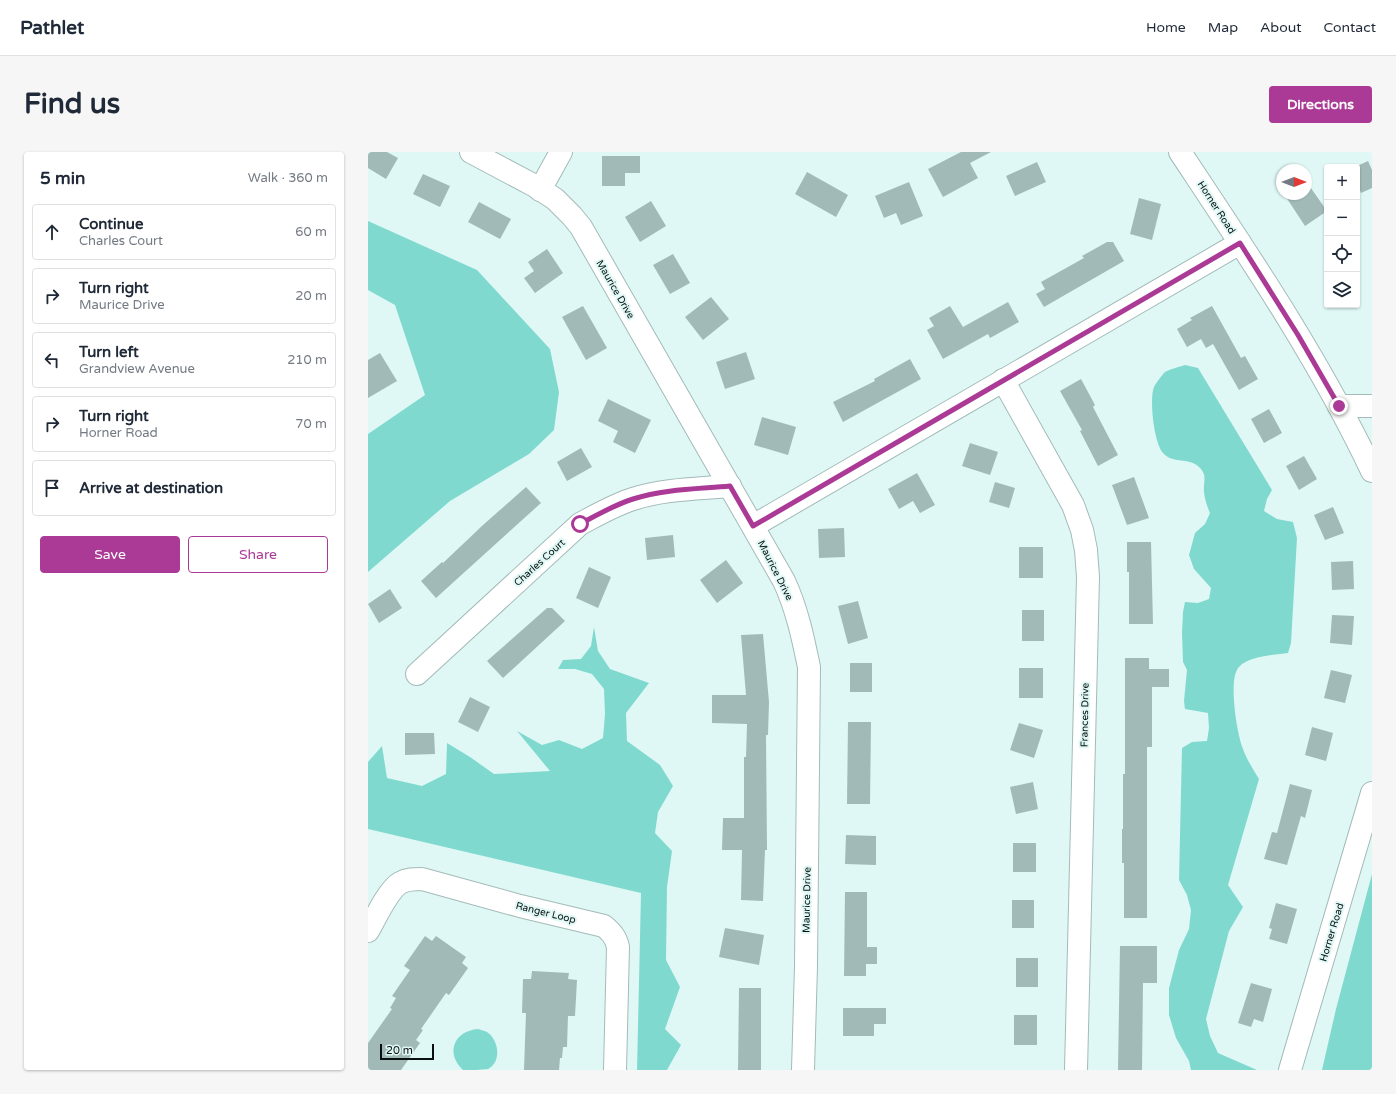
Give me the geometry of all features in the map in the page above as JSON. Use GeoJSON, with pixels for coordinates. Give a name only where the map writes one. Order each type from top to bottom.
{"type":"FeatureCollection","features":[{"type":"Feature","properties":{"kind":"street","name":"Maurice Drive"},"geometry":{"type":"LineString","coordinates":[[471,152],[555,199],[581,227],[753,526],[791,596],[800,622],[808,667],[806,966],[802,1070]]}},
{"type":"Feature","properties":{"kind":"street"},"geometry":{"type":"LineString","coordinates":[[540,190],[562,152]]}},
{"type":"Feature","properties":{"kind":"street","name":"Horner Road"},"geometry":{"type":"LineString","coordinates":[[1180,152],[1295,329],[1339,406],[1372,471]]}},
{"type":"Feature","properties":{"kind":"street"},"geometry":{"type":"LineString","coordinates":[[753,526],[1240,243]]}},
{"type":"Feature","properties":{"kind":"street","name":"Frances Drive"},"geometry":{"type":"LineString","coordinates":[[1003,380],[1073,505],[1082,530],[1086,550],[1088,577],[1076,1070]]}},
{"type":"Feature","properties":{"kind":"street"},"geometry":{"type":"LineString","coordinates":[[1339,406],[1372,406]]}},
{"type":"Feature","properties":{"kind":"street","name":"Charles Court"},"geometry":{"type":"LineString","coordinates":[[417,674],[580,524],[606,510],[633,499],[662,492],[730,486]]}},
{"type":"Feature","properties":{"kind":"street","name":"Horner Road"},"geometry":{"type":"LineString","coordinates":[[1290,1070],[1372,793]]}},
{"type":"Feature","properties":{"kind":"street","name":"Ranger Loop"},"geometry":{"type":"LineString","coordinates":[[368,931],[391,891],[400,883],[410,879],[422,879],[520,906],[604,926],[612,932],[617,941],[618,947],[615,1070]]}},
{"type":"Feature","properties":{"kind":"shaded area"},"geometry":{"type":"Polygon","coordinates":[[[368,221],[477,270],[550,349],[559,392],[554,430],[529,454],[450,501],[368,572],[368,434],[425,395],[395,305],[368,290],[368,221]]]}},
{"type":"Feature","properties":{"kind":"shaded area"},"geometry":{"type":"Polygon","coordinates":[[[1185,365],[1198,368],[1272,490],[1267,499],[1264,511],[1277,519],[1293,522],[1297,538],[1291,643],[1288,653],[1260,657],[1246,662],[1237,670],[1235,677],[1234,697],[1238,732],[1245,753],[1259,779],[1228,885],[1243,907],[1229,931],[1206,1019],[1210,1036],[1218,1053],[1257,1070],[1191,1070],[1189,1061],[1176,1038],[1169,1015],[1169,988],[1179,950],[1189,929],[1191,910],[1187,895],[1179,880],[1182,748],[1192,742],[1207,741],[1209,728],[1208,713],[1185,709],[1184,701],[1187,670],[1183,662],[1182,633],[1185,602],[1198,603],[1209,599],[1211,588],[1194,569],[1189,555],[1195,533],[1205,524],[1210,513],[1204,495],[1204,476],[1202,470],[1195,464],[1176,460],[1163,453],[1157,440],[1152,411],[1154,387],[1158,381],[1165,372],[1185,365]]]}},
{"type":"Feature","properties":{"kind":"shaded area"},"geometry":{"type":"Polygon","coordinates":[[[594,627],[598,651],[610,669],[649,683],[626,713],[627,741],[660,765],[673,786],[658,812],[655,833],[672,851],[667,887],[666,960],[680,987],[665,1029],[681,1045],[667,1070],[637,1070],[641,893],[368,829],[368,762],[382,746],[387,778],[422,786],[446,774],[447,743],[494,774],[550,771],[517,731],[542,745],[559,740],[582,749],[603,738],[605,714],[604,689],[592,674],[575,669],[558,669],[563,660],[581,659],[591,646],[594,627]]]}},
{"type":"Feature","properties":{"kind":"shaded area"},"geometry":{"type":"Polygon","coordinates":[[[1372,874],[1372,1070],[1322,1070],[1336,1009],[1372,874]]]}},
{"type":"Feature","properties":{"kind":"shaded area"},"geometry":{"type":"Polygon","coordinates":[[[478,1029],[487,1032],[494,1040],[497,1056],[492,1066],[488,1069],[463,1070],[454,1057],[455,1044],[458,1038],[463,1034],[478,1029]]]}},
{"type":"Feature","properties":{"kind":"building"},"geometry":{"type":"Polygon","coordinates":[[[368,152],[387,152],[398,158],[386,179],[368,168],[368,152]]]}},
{"type":"Feature","properties":{"kind":"building"},"geometry":{"type":"Polygon","coordinates":[[[961,152],[991,152],[970,163],[978,178],[943,197],[928,169],[961,152]]]}},
{"type":"Feature","properties":{"kind":"building"},"geometry":{"type":"Polygon","coordinates":[[[602,156],[640,156],[640,173],[625,173],[625,186],[602,186],[602,156]]]}},
{"type":"Feature","properties":{"kind":"building"},"geometry":{"type":"Polygon","coordinates":[[[1368,161],[1372,170],[1372,188],[1361,193],[1360,190],[1360,165],[1368,161]]]}},
{"type":"Feature","properties":{"kind":"building"},"geometry":{"type":"Polygon","coordinates":[[[1037,162],[1046,182],[1015,196],[1006,176],[1037,162]]]}},
{"type":"Feature","properties":{"kind":"building"},"geometry":{"type":"Polygon","coordinates":[[[807,172],[848,195],[836,217],[795,194],[807,172]]]}},
{"type":"Feature","properties":{"kind":"building"},"geometry":{"type":"Polygon","coordinates":[[[423,174],[450,186],[440,207],[413,194],[423,174]]]}},
{"type":"Feature","properties":{"kind":"building"},"geometry":{"type":"Polygon","coordinates":[[[909,182],[923,216],[901,225],[896,213],[884,218],[875,196],[909,182]]]}},
{"type":"Feature","properties":{"kind":"building"},"geometry":{"type":"Polygon","coordinates":[[[1312,190],[1324,207],[1324,213],[1305,226],[1288,200],[1312,200],[1312,190]]]}},
{"type":"Feature","properties":{"kind":"building"},"geometry":{"type":"Polygon","coordinates":[[[1139,198],[1161,204],[1152,240],[1130,234],[1139,198]]]}},
{"type":"Feature","properties":{"kind":"building"},"geometry":{"type":"Polygon","coordinates":[[[651,201],[666,226],[640,242],[625,217],[651,201]]]}},
{"type":"Feature","properties":{"kind":"building"},"geometry":{"type":"Polygon","coordinates":[[[479,202],[511,219],[500,239],[468,222],[479,202]]]}},
{"type":"Feature","properties":{"kind":"building"},"geometry":{"type":"Polygon","coordinates":[[[1107,242],[1113,242],[1124,261],[1044,307],[1036,294],[1045,289],[1041,282],[1084,258],[1082,256],[1107,242]]]}},
{"type":"Feature","properties":{"kind":"building"},"geometry":{"type":"Polygon","coordinates":[[[547,249],[563,273],[535,293],[524,278],[534,271],[528,262],[547,249]]]}},
{"type":"Feature","properties":{"kind":"building"},"geometry":{"type":"Polygon","coordinates":[[[673,254],[690,283],[670,294],[653,265],[673,254]]]}},
{"type":"Feature","properties":{"kind":"building"},"geometry":{"type":"Polygon","coordinates":[[[711,297],[729,319],[703,340],[685,317],[711,297]]]}},
{"type":"Feature","properties":{"kind":"building"},"geometry":{"type":"Polygon","coordinates":[[[1008,302],[1019,322],[990,338],[988,334],[943,359],[927,330],[934,326],[929,318],[950,306],[963,327],[1008,302]]]}},
{"type":"Feature","properties":{"kind":"building"},"geometry":{"type":"Polygon","coordinates":[[[583,306],[607,348],[586,360],[562,317],[583,306]]]}},
{"type":"Feature","properties":{"kind":"building"},"geometry":{"type":"Polygon","coordinates":[[[1212,306],[1241,358],[1245,356],[1258,379],[1239,390],[1213,344],[1206,348],[1201,339],[1187,347],[1177,329],[1192,320],[1190,318],[1212,306]]]}},
{"type":"Feature","properties":{"kind":"building"},"geometry":{"type":"Polygon","coordinates":[[[746,352],[755,379],[725,389],[716,362],[746,352]]]}},
{"type":"Feature","properties":{"kind":"building"},"geometry":{"type":"Polygon","coordinates":[[[380,353],[397,381],[368,398],[368,360],[380,353]]]}},
{"type":"Feature","properties":{"kind":"building"},"geometry":{"type":"Polygon","coordinates":[[[910,359],[921,379],[843,422],[833,402],[875,381],[874,379],[910,359]]]}},
{"type":"Feature","properties":{"kind":"building"},"geometry":{"type":"Polygon","coordinates":[[[1081,379],[1095,405],[1093,407],[1118,455],[1098,466],[1080,431],[1082,430],[1060,391],[1081,379]]]}},
{"type":"Feature","properties":{"kind":"building"},"geometry":{"type":"Polygon","coordinates":[[[608,399],[651,420],[635,453],[613,442],[618,431],[598,421],[608,399]]]}},
{"type":"Feature","properties":{"kind":"building"},"geometry":{"type":"Polygon","coordinates":[[[1269,409],[1282,433],[1264,443],[1251,419],[1269,409]]]}},
{"type":"Feature","properties":{"kind":"building"},"geometry":{"type":"Polygon","coordinates":[[[762,417],[796,427],[788,455],[754,445],[762,417]]]}},
{"type":"Feature","properties":{"kind":"building"},"geometry":{"type":"Polygon","coordinates":[[[970,443],[998,452],[990,475],[962,466],[970,443]]]}},
{"type":"Feature","properties":{"kind":"building"},"geometry":{"type":"Polygon","coordinates":[[[581,448],[592,467],[567,481],[557,462],[581,448]]]}},
{"type":"Feature","properties":{"kind":"building"},"geometry":{"type":"Polygon","coordinates":[[[1304,456],[1317,479],[1299,490],[1286,466],[1304,456]]]}},
{"type":"Feature","properties":{"kind":"building"},"geometry":{"type":"Polygon","coordinates":[[[917,473],[935,505],[920,513],[913,501],[899,509],[888,489],[917,473]]]}},
{"type":"Feature","properties":{"kind":"building"},"geometry":{"type":"Polygon","coordinates":[[[1134,477],[1149,518],[1127,525],[1112,485],[1134,477]]]}},
{"type":"Feature","properties":{"kind":"building"},"geometry":{"type":"Polygon","coordinates":[[[995,482],[1015,488],[1009,508],[989,502],[995,482]]]}},
{"type":"Feature","properties":{"kind":"building"},"geometry":{"type":"Polygon","coordinates":[[[526,487],[541,503],[436,598],[421,581],[442,562],[443,563],[526,487]]]}},
{"type":"Feature","properties":{"kind":"building"},"geometry":{"type":"Polygon","coordinates":[[[1333,507],[1344,533],[1325,540],[1314,515],[1333,507]]]}},
{"type":"Feature","properties":{"kind":"building"},"geometry":{"type":"Polygon","coordinates":[[[844,528],[845,557],[819,558],[818,529],[844,528]]]}},
{"type":"Feature","properties":{"kind":"building"},"geometry":{"type":"Polygon","coordinates":[[[673,535],[675,557],[647,560],[645,538],[673,535]]]}},
{"type":"Feature","properties":{"kind":"building"},"geometry":{"type":"Polygon","coordinates":[[[1127,542],[1151,542],[1153,624],[1129,624],[1129,572],[1127,572],[1127,542]]]}},
{"type":"Feature","properties":{"kind":"building"},"geometry":{"type":"Polygon","coordinates":[[[1019,547],[1043,547],[1043,578],[1019,578],[1019,547]]]}},
{"type":"Feature","properties":{"kind":"building"},"geometry":{"type":"Polygon","coordinates":[[[726,560],[743,583],[717,603],[700,580],[726,560]]]}},
{"type":"Feature","properties":{"kind":"building"},"geometry":{"type":"Polygon","coordinates":[[[1353,561],[1354,589],[1332,590],[1331,562],[1353,561]]]}},
{"type":"Feature","properties":{"kind":"building"},"geometry":{"type":"Polygon","coordinates":[[[589,567],[611,577],[598,608],[576,598],[589,567]]]}},
{"type":"Feature","properties":{"kind":"building"},"geometry":{"type":"Polygon","coordinates":[[[390,589],[402,608],[379,623],[368,604],[390,589]]]}},
{"type":"Feature","properties":{"kind":"building"},"geometry":{"type":"Polygon","coordinates":[[[858,601],[868,638],[848,644],[838,606],[858,601]]]}},
{"type":"Feature","properties":{"kind":"building"},"geometry":{"type":"Polygon","coordinates":[[[547,608],[552,608],[565,621],[503,678],[487,661],[547,608]]]}},
{"type":"Feature","properties":{"kind":"building"},"geometry":{"type":"Polygon","coordinates":[[[1022,610],[1044,610],[1044,641],[1022,641],[1022,610]]]}},
{"type":"Feature","properties":{"kind":"building"},"geometry":{"type":"Polygon","coordinates":[[[1332,615],[1354,616],[1352,645],[1330,643],[1332,615]]]}},
{"type":"Feature","properties":{"kind":"building"},"geometry":{"type":"Polygon","coordinates":[[[763,634],[769,702],[768,735],[766,735],[767,850],[765,850],[763,901],[741,900],[742,850],[722,850],[723,818],[744,818],[744,757],[746,757],[747,724],[712,723],[712,695],[746,695],[741,635],[763,634]]]}},
{"type":"Feature","properties":{"kind":"building"},"geometry":{"type":"Polygon","coordinates":[[[1125,658],[1149,658],[1149,669],[1169,669],[1169,687],[1152,687],[1152,747],[1147,747],[1147,918],[1124,918],[1124,863],[1122,863],[1122,829],[1123,774],[1125,774],[1125,658]]]}},
{"type":"Feature","properties":{"kind":"building"},"geometry":{"type":"Polygon","coordinates":[[[850,663],[872,663],[872,692],[850,692],[850,663]]]}},
{"type":"Feature","properties":{"kind":"building"},"geometry":{"type":"Polygon","coordinates":[[[1019,668],[1043,668],[1043,698],[1019,698],[1019,668]]]}},
{"type":"Feature","properties":{"kind":"building"},"geometry":{"type":"Polygon","coordinates":[[[1331,670],[1352,675],[1345,703],[1324,698],[1331,670]]]}},
{"type":"Feature","properties":{"kind":"building"},"geometry":{"type":"Polygon","coordinates":[[[470,697],[490,707],[478,732],[458,722],[470,697]]]}},
{"type":"Feature","properties":{"kind":"building"},"geometry":{"type":"Polygon","coordinates":[[[848,722],[871,722],[870,804],[847,804],[848,722]]]}},
{"type":"Feature","properties":{"kind":"building"},"geometry":{"type":"Polygon","coordinates":[[[1019,723],[1043,730],[1034,758],[1010,750],[1019,723]]]}},
{"type":"Feature","properties":{"kind":"building"},"geometry":{"type":"Polygon","coordinates":[[[1312,727],[1333,733],[1326,761],[1305,755],[1312,727]]]}},
{"type":"Feature","properties":{"kind":"building"},"geometry":{"type":"Polygon","coordinates":[[[405,733],[434,733],[435,754],[405,755],[405,733]]]}},
{"type":"Feature","properties":{"kind":"building"},"geometry":{"type":"Polygon","coordinates":[[[1033,782],[1038,809],[1016,814],[1010,787],[1033,782]]]}},
{"type":"Feature","properties":{"kind":"building"},"geometry":{"type":"Polygon","coordinates":[[[1290,784],[1312,790],[1305,818],[1301,816],[1287,865],[1264,859],[1272,832],[1277,833],[1290,784]]]}},
{"type":"Feature","properties":{"kind":"building"},"geometry":{"type":"Polygon","coordinates":[[[846,835],[876,836],[876,865],[845,864],[846,835]]]}},
{"type":"Feature","properties":{"kind":"building"},"geometry":{"type":"Polygon","coordinates":[[[1013,843],[1036,843],[1036,872],[1013,872],[1013,843]]]}},
{"type":"Feature","properties":{"kind":"building"},"geometry":{"type":"Polygon","coordinates":[[[845,892],[867,892],[867,947],[877,947],[877,964],[866,964],[866,976],[844,976],[845,892]]]}},
{"type":"Feature","properties":{"kind":"building"},"geometry":{"type":"Polygon","coordinates":[[[1012,900],[1034,900],[1034,928],[1012,928],[1012,900]]]}},
{"type":"Feature","properties":{"kind":"building"},"geometry":{"type":"Polygon","coordinates":[[[1276,903],[1297,909],[1287,944],[1269,939],[1272,929],[1269,928],[1276,903]]]}},
{"type":"Feature","properties":{"kind":"building"},"geometry":{"type":"Polygon","coordinates":[[[725,928],[764,935],[759,965],[719,957],[725,928]]]}},
{"type":"Feature","properties":{"kind":"building"},"geometry":{"type":"Polygon","coordinates":[[[425,936],[432,941],[436,936],[466,957],[462,963],[468,968],[449,995],[446,993],[421,1029],[423,1030],[416,1040],[420,1043],[401,1070],[368,1070],[368,1043],[392,1009],[390,1008],[396,998],[392,996],[410,970],[404,966],[425,936]]]}},
{"type":"Feature","properties":{"kind":"building"},"geometry":{"type":"Polygon","coordinates":[[[1120,946],[1157,946],[1157,983],[1143,983],[1142,1070],[1118,1070],[1120,946]]]}},
{"type":"Feature","properties":{"kind":"building"},"geometry":{"type":"Polygon","coordinates":[[[1016,958],[1038,958],[1038,987],[1016,987],[1016,958]]]}},
{"type":"Feature","properties":{"kind":"building"},"geometry":{"type":"Polygon","coordinates":[[[532,971],[569,973],[568,979],[577,980],[575,1016],[568,1016],[567,1047],[563,1047],[559,1070],[524,1070],[526,1013],[522,1013],[523,979],[531,979],[532,971]]]}},
{"type":"Feature","properties":{"kind":"building"},"geometry":{"type":"Polygon","coordinates":[[[1251,983],[1272,989],[1263,1022],[1254,1019],[1251,1027],[1238,1023],[1251,983]]]}},
{"type":"Feature","properties":{"kind":"building"},"geometry":{"type":"Polygon","coordinates":[[[739,988],[761,988],[761,1070],[738,1070],[739,988]]]}},
{"type":"Feature","properties":{"kind":"building"},"geometry":{"type":"Polygon","coordinates":[[[843,1008],[886,1008],[886,1024],[874,1024],[874,1036],[843,1036],[843,1008]]]}},
{"type":"Feature","properties":{"kind":"building"},"geometry":{"type":"Polygon","coordinates":[[[1014,1015],[1037,1015],[1037,1045],[1014,1045],[1014,1015]]]}},
{"type":"Feature","properties":{"kind":"route"},"geometry":{"type":"LineString","coordinates":[[580,524],[606,510],[633,499],[662,492],[730,486],[753,526],[1240,243],[1272,292],[1339,406]]}}]}
